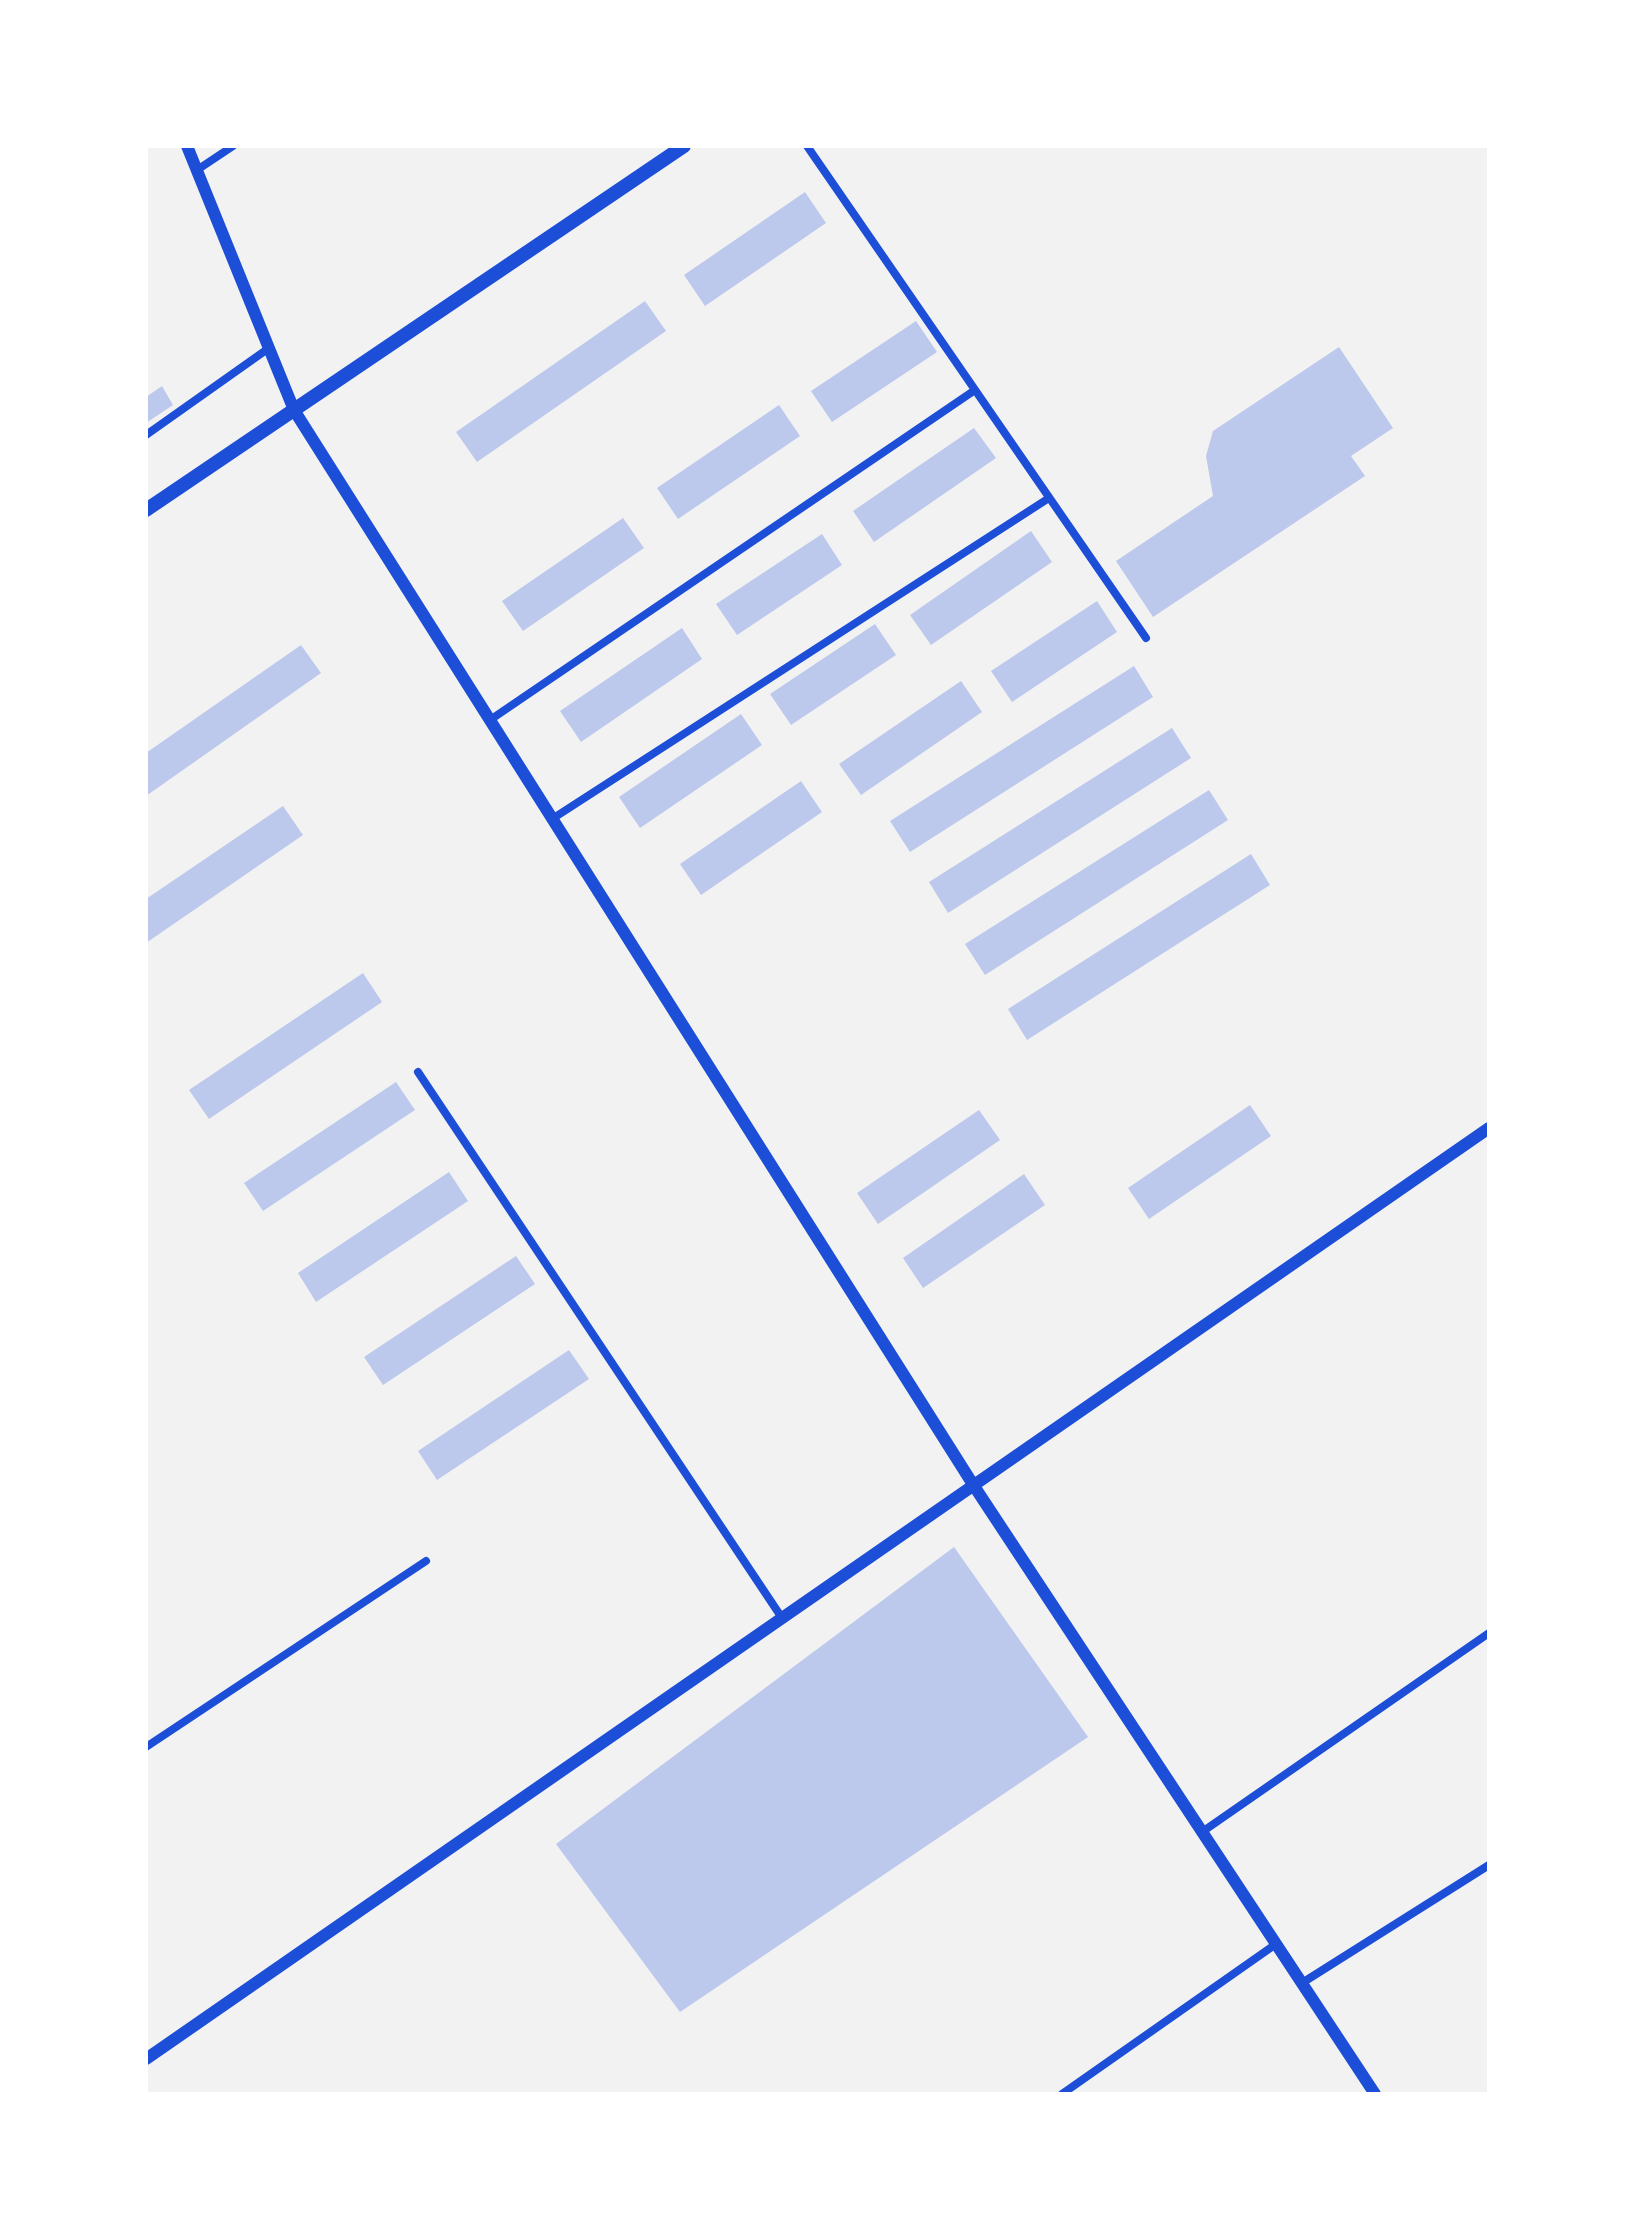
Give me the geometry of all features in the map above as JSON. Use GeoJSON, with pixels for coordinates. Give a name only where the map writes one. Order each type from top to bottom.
{"type":"FeatureCollection","features":[{"type":"Feature","properties":{"kind":"main road"},"geometry":{"type":"LineString","coordinates":[[146,510],[684,146]]}},
{"type":"Feature","properties":{"kind":"street"},"geometry":{"type":"LineString","coordinates":[[187,146],[294,410],[974,1486],[1375,2094]]}},
{"type":"Feature","properties":{"kind":"street"},"geometry":{"type":"LineString","coordinates":[[197,170],[233,146]]}},
{"type":"Feature","properties":{"kind":"street"},"geometry":{"type":"LineString","coordinates":[[807,146],[1146,638]]}},
{"type":"Feature","properties":{"kind":"street"},"geometry":{"type":"LineString","coordinates":[[146,435],[269,348]]}},
{"type":"Feature","properties":{"kind":"street"},"geometry":{"type":"LineString","coordinates":[[490,720],[975,390]]}},
{"type":"Feature","properties":{"kind":"street"},"geometry":{"type":"LineString","coordinates":[[552,819],[1049,498]]}},
{"type":"Feature","properties":{"kind":"street"},"geometry":{"type":"LineString","coordinates":[[418,1072],[782,1618]]}},
{"type":"Feature","properties":{"kind":"street"},"geometry":{"type":"LineString","coordinates":[[146,2059],[1489,1128]]}},
{"type":"Feature","properties":{"kind":"street"},"geometry":{"type":"LineString","coordinates":[[146,1747],[426,1561]]}},
{"type":"Feature","properties":{"kind":"street"},"geometry":{"type":"LineString","coordinates":[[1202,1832],[1489,1633]]}},
{"type":"Feature","properties":{"kind":"street"},"geometry":{"type":"LineString","coordinates":[[1302,1983],[1489,1865]]}},
{"type":"Feature","properties":{"kind":"street"},"geometry":{"type":"LineString","coordinates":[[1062,2094],[1276,1944]]}},
{"type":"Feature","properties":{"kind":"building"},"geometry":{"type":"Polygon","coordinates":[[[805,192],[826,223],[705,306],[684,275],[805,192]]]}},
{"type":"Feature","properties":{"kind":"building"},"geometry":{"type":"Polygon","coordinates":[[[645,301],[666,331],[477,462],[456,432],[645,301]]]}},
{"type":"Feature","properties":{"kind":"building"},"geometry":{"type":"Polygon","coordinates":[[[916,321],[937,352],[832,422],[811,391],[916,321]]]}},
{"type":"Feature","properties":{"kind":"building"},"geometry":{"type":"Polygon","coordinates":[[[1339,347],[1393,428],[1351,456],[1365,476],[1153,617],[1116,561],[1213,496],[1206,456],[1213,431],[1339,347]]]}},
{"type":"Feature","properties":{"kind":"building"},"geometry":{"type":"Polygon","coordinates":[[[162,386],[173,405],[146,423],[146,397],[162,386]]]}},
{"type":"Feature","properties":{"kind":"building"},"geometry":{"type":"Polygon","coordinates":[[[779,405],[800,436],[678,519],[657,488],[779,405]]]}},
{"type":"Feature","properties":{"kind":"building"},"geometry":{"type":"Polygon","coordinates":[[[974,428],[996,458],[874,542],[853,511],[974,428]]]}},
{"type":"Feature","properties":{"kind":"building"},"geometry":{"type":"Polygon","coordinates":[[[623,518],[644,548],[523,631],[502,601],[623,518]]]}},
{"type":"Feature","properties":{"kind":"building"},"geometry":{"type":"Polygon","coordinates":[[[1031,531],[1052,562],[931,645],[910,615],[1031,531]]]}},
{"type":"Feature","properties":{"kind":"building"},"geometry":{"type":"Polygon","coordinates":[[[822,534],[842,565],[737,635],[716,604],[822,534]]]}},
{"type":"Feature","properties":{"kind":"building"},"geometry":{"type":"Polygon","coordinates":[[[1097,601],[1117,632],[1012,702],[991,671],[1097,601]]]}},
{"type":"Feature","properties":{"kind":"building"},"geometry":{"type":"Polygon","coordinates":[[[875,624],[896,655],[791,725],[770,694],[875,624]]]}},
{"type":"Feature","properties":{"kind":"building"},"geometry":{"type":"Polygon","coordinates":[[[682,628],[702,659],[581,742],[560,711],[682,628]]]}},
{"type":"Feature","properties":{"kind":"building"},"geometry":{"type":"Polygon","coordinates":[[[301,645],[321,673],[146,796],[146,753],[301,645]]]}},
{"type":"Feature","properties":{"kind":"building"},"geometry":{"type":"Polygon","coordinates":[[[1134,666],[1153,697],[910,852],[890,821],[1134,666]]]}},
{"type":"Feature","properties":{"kind":"building"},"geometry":{"type":"Polygon","coordinates":[[[961,681],[982,712],[861,795],[839,764],[961,681]]]}},
{"type":"Feature","properties":{"kind":"building"},"geometry":{"type":"Polygon","coordinates":[[[741,714],[762,745],[640,828],[619,797],[741,714]]]}},
{"type":"Feature","properties":{"kind":"building"},"geometry":{"type":"Polygon","coordinates":[[[1172,728],[1191,758],[948,913],[929,882],[1172,728]]]}},
{"type":"Feature","properties":{"kind":"building"},"geometry":{"type":"Polygon","coordinates":[[[801,781],[822,812],[701,895],[680,864],[801,781]]]}},
{"type":"Feature","properties":{"kind":"building"},"geometry":{"type":"Polygon","coordinates":[[[1209,790],[1228,820],[985,975],[965,944],[1209,790]]]}},
{"type":"Feature","properties":{"kind":"building"},"geometry":{"type":"Polygon","coordinates":[[[283,806],[303,835],[146,943],[146,899],[283,806]]]}},
{"type":"Feature","properties":{"kind":"building"},"geometry":{"type":"Polygon","coordinates":[[[1251,854],[1270,885],[1027,1040],[1008,1009],[1251,854]]]}},
{"type":"Feature","properties":{"kind":"building"},"geometry":{"type":"Polygon","coordinates":[[[363,973],[382,1002],[209,1119],[189,1090],[363,973]]]}},
{"type":"Feature","properties":{"kind":"building"},"geometry":{"type":"Polygon","coordinates":[[[396,1082],[415,1110],[263,1211],[244,1183],[396,1082]]]}},
{"type":"Feature","properties":{"kind":"building"},"geometry":{"type":"Polygon","coordinates":[[[1250,1105],[1271,1136],[1149,1219],[1128,1188],[1250,1105]]]}},
{"type":"Feature","properties":{"kind":"building"},"geometry":{"type":"Polygon","coordinates":[[[979,1110],[1000,1140],[878,1224],[857,1193],[979,1110]]]}},
{"type":"Feature","properties":{"kind":"building"},"geometry":{"type":"Polygon","coordinates":[[[449,1172],[468,1201],[316,1302],[298,1273],[449,1172]]]}},
{"type":"Feature","properties":{"kind":"building"},"geometry":{"type":"Polygon","coordinates":[[[1024,1174],[1045,1205],[923,1288],[903,1258],[1024,1174]]]}},
{"type":"Feature","properties":{"kind":"building"},"geometry":{"type":"Polygon","coordinates":[[[516,1256],[535,1284],[383,1385],[364,1357],[516,1256]]]}},
{"type":"Feature","properties":{"kind":"building"},"geometry":{"type":"Polygon","coordinates":[[[569,1350],[589,1379],[437,1480],[418,1451],[569,1350]]]}},
{"type":"Feature","properties":{"kind":"building"},"geometry":{"type":"Polygon","coordinates":[[[954,1547],[1088,1737],[680,2012],[556,1844],[954,1547]]]}}]}
